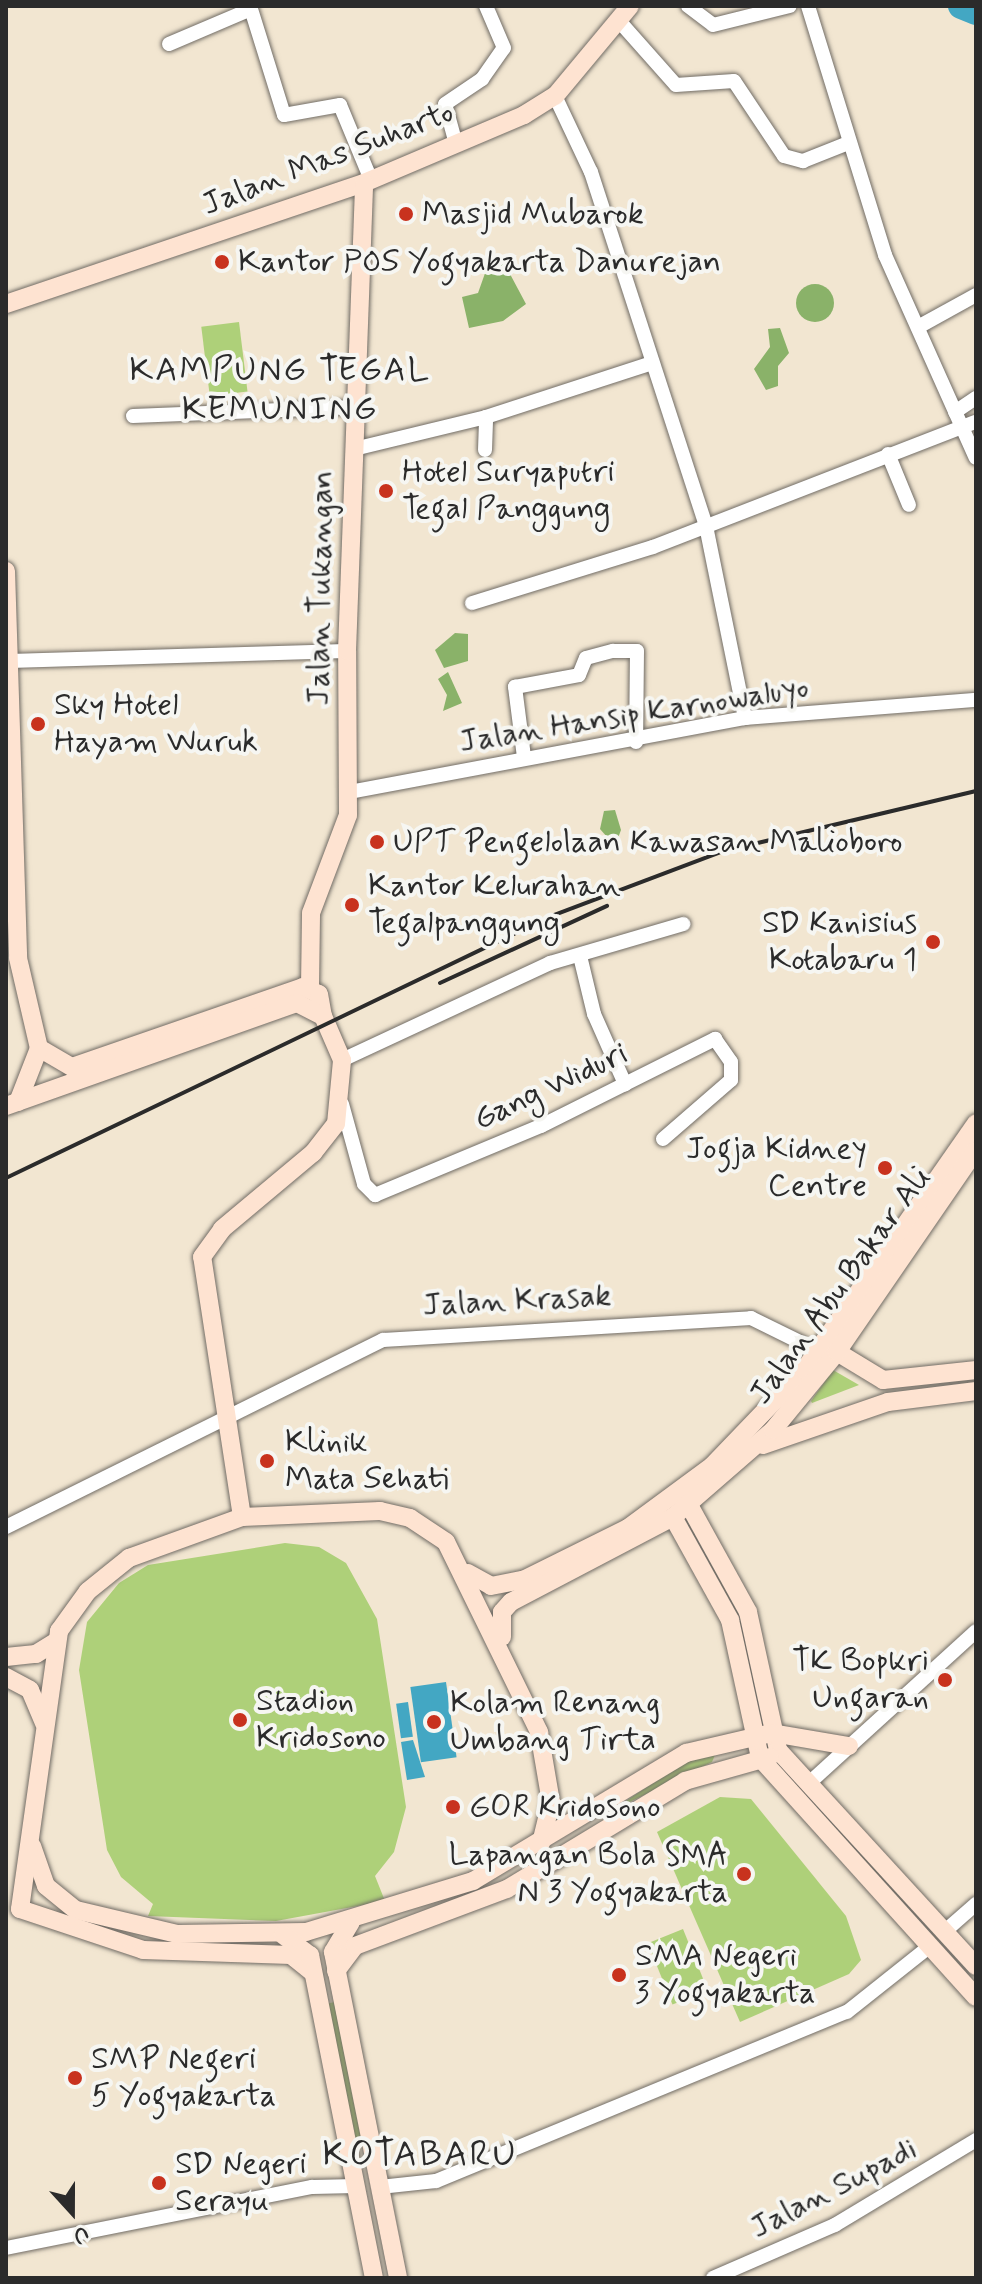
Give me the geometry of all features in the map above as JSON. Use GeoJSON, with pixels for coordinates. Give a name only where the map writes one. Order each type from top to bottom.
{"type":"FeatureCollection","features":[{"type":"Feature","properties":{"kind":"street"},"geometry":{"type":"LineString","coordinates":[[456,144],[445,104],[482,79],[504,48],[486,6]]}},
{"type":"Feature","properties":{"kind":"street"},"geometry":{"type":"LineString","coordinates":[[688,6],[713,25],[790,6]]}},
{"type":"Feature","properties":{"kind":"street"},"geometry":{"type":"LineString","coordinates":[[808,6],[846,144],[955,412],[969,425],[976,458]]}},
{"type":"Feature","properties":{"kind":"street"},"geometry":{"type":"LineString","coordinates":[[169,44],[250,8],[284,115],[331,103],[341,107],[368,182]]}},
{"type":"Feature","properties":{"kind":"street"},"geometry":{"type":"LineString","coordinates":[[625,14],[676,85],[734,81],[784,156],[803,161],[846,144]]}},
{"type":"Feature","properties":{"kind":"street","name":"Jalan Mas Suharto"},"geometry":{"type":"LineString","coordinates":[[6,304],[368,182],[456,144],[555,96],[625,14]]}},
{"type":"Feature","properties":{"kind":"street"},"geometry":{"type":"LineString","coordinates":[[555,96],[591,172],[706,526],[745,718]]}},
{"type":"Feature","properties":{"kind":"street","name":"Jalan Tukangan"},"geometry":{"type":"LineString","coordinates":[[310,987],[311,913],[347,825],[347,651],[368,182]]}},
{"type":"Feature","properties":{"kind":"street"},"geometry":{"type":"LineString","coordinates":[[918,327],[976,295]]}},
{"type":"Feature","properties":{"kind":"street"},"geometry":{"type":"LineString","coordinates":[[354,449],[486,417],[652,363]]}},
{"type":"Feature","properties":{"kind":"street"},"geometry":{"type":"LineString","coordinates":[[955,412],[976,398]]}},
{"type":"Feature","properties":{"kind":"street"},"geometry":{"type":"LineString","coordinates":[[133,416],[356,407]]}},
{"type":"Feature","properties":{"kind":"street"},"geometry":{"type":"LineString","coordinates":[[485,450],[486,417]]}},
{"type":"Feature","properties":{"kind":"street"},"geometry":{"type":"LineString","coordinates":[[472,603],[706,526],[969,425]]}},
{"type":"Feature","properties":{"kind":"street"},"geometry":{"type":"LineString","coordinates":[[888,454],[909,505]]}},
{"type":"Feature","properties":{"kind":"street"},"geometry":{"type":"LineString","coordinates":[[6,571],[9,846],[18,958],[39,1048],[12,1104]]}},
{"type":"Feature","properties":{"kind":"street"},"geometry":{"type":"LineString","coordinates":[[8,661],[347,651]]}},
{"type":"Feature","properties":{"kind":"street"},"geometry":{"type":"LineString","coordinates":[[524,757],[516,686],[579,675],[586,658],[613,651],[637,651],[636,742]]}},
{"type":"Feature","properties":{"kind":"street","name":"Jalan Hansip Karnowaluyo"},"geometry":{"type":"LineString","coordinates":[[349,792],[524,757],[636,742],[745,718],[976,700]]}},
{"type":"Feature","properties":{"kind":"street"},"geometry":{"type":"LineString","coordinates":[[342,1060],[475,995],[580,956],[683,924]]}},
{"type":"Feature","properties":{"kind":"street"},"geometry":{"type":"LineString","coordinates":[[580,956],[594,1014],[625,1084]]}},
{"type":"Feature","properties":{"kind":"street"},"geometry":{"type":"LineString","coordinates":[[12,1104],[80,1072],[310,987],[322,1000],[323,1016],[342,1060],[342,1104],[323,1143],[222,1229],[202,1257],[229,1416],[242,1517]]}},
{"type":"Feature","properties":{"kind":"street"},"geometry":{"type":"LineString","coordinates":[[39,1048],[80,1072],[297,1003],[323,1016]]}},
{"type":"Feature","properties":{"kind":"street","name":"Gang Widuri"},"geometry":{"type":"LineString","coordinates":[[342,1104],[364,1184],[375,1195],[720,1042],[731,1080],[663,1139]]}},
{"type":"Feature","properties":{"kind":"street","name":"Jalan Abu Bakar Ali"},"geometry":{"type":"LineString","coordinates":[[463,1568],[483,1584],[512,1584],[628,1528],[730,1450],[828,1352],[976,1123]]}},
{"type":"Feature","properties":{"kind":"street","name":"Jalan Abu Bakar Ali"},"geometry":{"type":"LineString","coordinates":[[505,1652],[500,1619],[511,1602],[673,1517],[753,1450],[976,1150]]}},
{"type":"Feature","properties":{"kind":"street","name":"Jalan Krasak"},"geometry":{"type":"LineString","coordinates":[[6,1527],[351,1352],[405,1336],[751,1318],[828,1352]]}},
{"type":"Feature","properties":{"kind":"street"},"geometry":{"type":"LineString","coordinates":[[828,1352],[887,1381],[976,1370]]}},
{"type":"Feature","properties":{"kind":"street"},"geometry":{"type":"LineString","coordinates":[[753,1450],[888,1402],[976,1391]]}},
{"type":"Feature","properties":{"kind":"street"},"geometry":{"type":"LineString","coordinates":[[689,1505],[748,1612],[772,1733],[800,1790],[976,1997]]}},
{"type":"Feature","properties":{"kind":"street"},"geometry":{"type":"LineString","coordinates":[[314,1976],[296,1956],[161,1954],[13,1911],[31,1833],[55,1642],[76,1605],[114,1567],[167,1539],[242,1517],[396,1514],[434,1532],[463,1568],[505,1652],[547,1762],[551,1813],[541,1843]]}},
{"type":"Feature","properties":{"kind":"street"},"geometry":{"type":"LineString","coordinates":[[673,1517],[730,1620],[751,1735],[760,1758],[800,1790],[976,1966]]}},
{"type":"Feature","properties":{"kind":"street"},"geometry":{"type":"LineString","coordinates":[[730,1620],[748,1612]]}},
{"type":"Feature","properties":{"kind":"street"},"geometry":{"type":"LineString","coordinates":[[800,1790],[976,1631]]}},
{"type":"Feature","properties":{"kind":"street"},"geometry":{"type":"LineString","coordinates":[[6,1657],[36,1654],[55,1642]]}},
{"type":"Feature","properties":{"kind":"street"},"geometry":{"type":"LineString","coordinates":[[6,1677],[30,1690],[45,1726]]}},
{"type":"Feature","properties":{"kind":"street"},"geometry":{"type":"LineString","coordinates":[[31,1833],[46,1886],[76,1910],[177,1934],[279,1934],[352,1921],[434,1898],[541,1843],[663,1764],[751,1735],[772,1733],[849,1746]]}},
{"type":"Feature","properties":{"kind":"street"},"geometry":{"type":"LineString","coordinates":[[336,1971],[355,1946],[443,1919],[612,1826],[685,1781],[760,1758],[782,1755]]}},
{"type":"Feature","properties":{"kind":"street"},"geometry":{"type":"LineString","coordinates":[[434,1898],[443,1919]]}},
{"type":"Feature","properties":{"kind":"street"},"geometry":{"type":"LineString","coordinates":[[6,2248],[312,2187],[380,2187],[436,2181],[847,2012],[930,1946],[976,1904]]}},
{"type":"Feature","properties":{"kind":"street"},"geometry":{"type":"LineString","coordinates":[[352,1921],[334,1941],[336,1971],[398,2278]]}},
{"type":"Feature","properties":{"kind":"street"},"geometry":{"type":"LineString","coordinates":[[279,1934],[306,1946],[374,2278]]}},
{"type":"Feature","properties":{"kind":"street","name":"Jalan Supadi"},"geometry":{"type":"LineString","coordinates":[[713,2278],[835,2225],[976,2140]]}},
{"type":"Feature","properties":{"kind":"green space"},"geometry":{"type":"Polygon","coordinates":[[[503,261],[526,304],[503,321],[469,328],[462,297],[478,293],[489,262],[503,261]]]}},
{"type":"Feature","properties":{"kind":"green space"},"geometry":{"type":"Polygon","coordinates":[[[815,284],[829,289],[834,303],[829,317],[815,322],[801,317],[796,303],[801,289],[815,284]]]}},
{"type":"Feature","properties":{"kind":"green space"},"geometry":{"type":"Polygon","coordinates":[[[239,322],[248,391],[210,396],[201,327],[239,322]]]}},
{"type":"Feature","properties":{"kind":"green space"},"geometry":{"type":"Polygon","coordinates":[[[780,328],[789,353],[778,366],[778,386],[766,390],[754,369],[770,347],[768,329],[780,328]]]}},
{"type":"Feature","properties":{"kind":"green space"},"geometry":{"type":"Polygon","coordinates":[[[455,633],[468,634],[468,661],[444,668],[435,650],[455,633]]]}},
{"type":"Feature","properties":{"kind":"green space"},"geometry":{"type":"Polygon","coordinates":[[[448,672],[462,703],[443,711],[447,695],[438,679],[448,672]]]}},
{"type":"Feature","properties":{"kind":"green space"},"geometry":{"type":"Polygon","coordinates":[[[615,810],[621,830],[615,846],[600,829],[604,811],[615,810]]]}},
{"type":"Feature","properties":{"kind":"green space"},"geometry":{"type":"Polygon","coordinates":[[[833,1370],[859,1385],[812,1403],[811,1401],[833,1370]]]}},
{"type":"Feature","properties":{"kind":"green space","name":"Stadion Kridosono"},"geometry":{"type":"Polygon","coordinates":[[[285,1543],[319,1547],[346,1563],[377,1619],[406,1807],[394,1852],[375,1876],[385,1901],[276,1921],[148,1916],[153,1904],[121,1877],[107,1850],[79,1670],[87,1622],[119,1583],[148,1565],[285,1543]]]}},
{"type":"Feature","properties":{"kind":"green space"},"geometry":{"type":"Polygon","coordinates":[[[715,1755],[712,1762],[611,1811],[689,1759],[715,1755]]]}},
{"type":"Feature","properties":{"kind":"green space","name":"Lapangan Bola SMA N 3 Yogyakarta"},"geometry":{"type":"Polygon","coordinates":[[[720,1797],[751,1799],[846,1916],[861,1960],[849,1974],[740,2022],[657,1832],[720,1797]]]}},
{"type":"Feature","properties":{"kind":"green space"},"geometry":{"type":"Polygon","coordinates":[[[683,1929],[708,1990],[672,2004],[648,1943],[683,1929]]]}},
{"type":"Feature","properties":{"kind":"green space"},"geometry":{"type":"Polygon","coordinates":[[[335,2002],[362,2142],[353,2144],[326,2004],[335,2002]]]}},
{"type":"Feature","properties":{"kind":"water","name":"Kolam Renang Umbang Tirta"},"geometry":{"type":"Polygon","coordinates":[[[446,1682],[457,1757],[421,1762],[410,1687],[446,1682]]]}},
{"type":"Feature","properties":{"kind":"water"},"geometry":{"type":"Polygon","coordinates":[[[408,1702],[413,1737],[401,1738],[396,1704],[408,1702]]]}},
{"type":"Feature","properties":{"kind":"water"},"geometry":{"type":"Polygon","coordinates":[[[413,1740],[425,1777],[407,1780],[401,1742],[413,1740]]]}},
{"type":"Feature","properties":{"kind":"waterway"},"geometry":{"type":"LineString","coordinates":[[961,6],[976,12]]}},
{"type":"Feature","properties":{"kind":"railway"},"geometry":{"type":"LineString","coordinates":[[6,1178],[549,917],[724,851],[976,791]]}},
{"type":"Feature","properties":{"kind":"railway"},"geometry":{"type":"LineString","coordinates":[[440,983],[607,906]]}},
{"type":"Feature","properties":{"kind":"place","name":"Masjid Mubarok"},"geometry":{"type":"Point","coordinates":[406,214]}},
{"type":"Feature","properties":{"kind":"place","name":"Kantor POS Yogyakarta Danurejan"},"geometry":{"type":"Point","coordinates":[222,262]}},
{"type":"Feature","properties":{"kind":"place","name":"Hotel Suryaputri Tegal Panggung"},"geometry":{"type":"Point","coordinates":[386,491]}},
{"type":"Feature","properties":{"kind":"place","name":"Sky Hotel Hayam Wuruk"},"geometry":{"type":"Point","coordinates":[38,724]}},
{"type":"Feature","properties":{"kind":"place","name":"UPT Pengelolaan Kawasan Malioboro"},"geometry":{"type":"Point","coordinates":[377,842]}},
{"type":"Feature","properties":{"kind":"place","name":"Kantor Kelurahan Tegalpanggung"},"geometry":{"type":"Point","coordinates":[352,905]}},
{"type":"Feature","properties":{"kind":"place","name":"SD Kanisius Kotabaru 1"},"geometry":{"type":"Point","coordinates":[933,942]}},
{"type":"Feature","properties":{"kind":"place","name":"Jogja Kidney Centre"},"geometry":{"type":"Point","coordinates":[885,1168]}},
{"type":"Feature","properties":{"kind":"place","name":"Klinik Mata Sehati"},"geometry":{"type":"Point","coordinates":[267,1461]}},
{"type":"Feature","properties":{"kind":"place","name":"TK Bopkri Ungaran"},"geometry":{"type":"Point","coordinates":[945,1680]}},
{"type":"Feature","properties":{"kind":"place","name":"Stadion Kridosono"},"geometry":{"type":"Point","coordinates":[240,1720]}},
{"type":"Feature","properties":{"kind":"place","name":"Kolam Renang Umbang Tirta"},"geometry":{"type":"Point","coordinates":[434,1722]}},
{"type":"Feature","properties":{"kind":"place","name":"GOR Kridosono"},"geometry":{"type":"Point","coordinates":[453,1807]}},
{"type":"Feature","properties":{"kind":"place","name":"Lapangan Bola SMA N 3 Yogyakarta"},"geometry":{"type":"Point","coordinates":[744,1874]}},
{"type":"Feature","properties":{"kind":"place","name":"SMA Negeri 3 Yogyakarta"},"geometry":{"type":"Point","coordinates":[619,1975]}},
{"type":"Feature","properties":{"kind":"place","name":"SMP Negeri 5 Yogyakarta"},"geometry":{"type":"Point","coordinates":[75,2078]}},
{"type":"Feature","properties":{"kind":"place","name":"SD Negeri Serayu"},"geometry":{"type":"Point","coordinates":[159,2183]}},
{"type":"Feature","properties":{"kind":"district","name":"KAMPUNG TEGAL KEMUNING"},"geometry":{"type":"Point","coordinates":[280,390]}},
{"type":"Feature","properties":{"kind":"district","name":"KOTABARU"},"geometry":{"type":"Point","coordinates":[420,2156]}}]}
